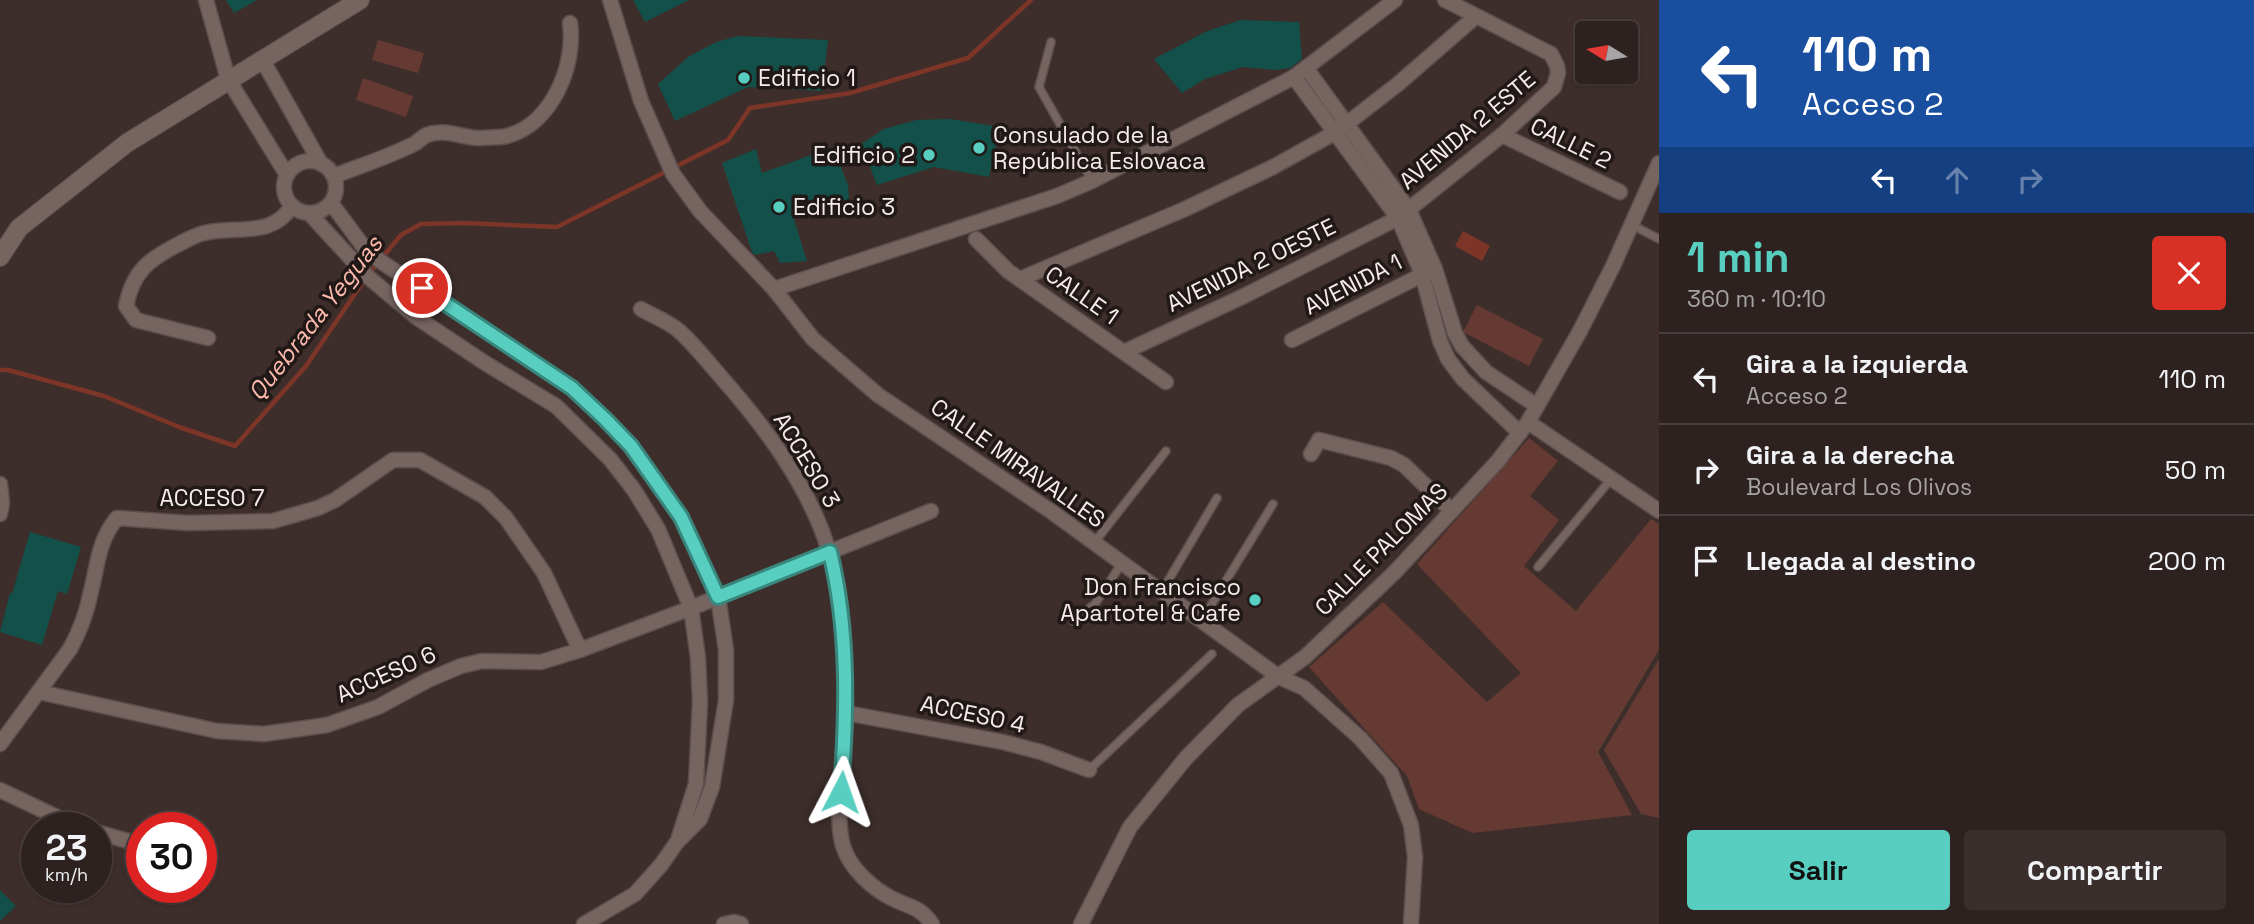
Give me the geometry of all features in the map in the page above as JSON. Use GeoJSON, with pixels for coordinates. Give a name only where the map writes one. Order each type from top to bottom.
{"type":"FeatureCollection","features":[{"type":"Feature","properties":{"kind":"street"},"geometry":{"type":"LineString","coordinates":[[206,0],[228,79],[287,175]]}},
{"type":"Feature","properties":{"kind":"street"},"geometry":{"type":"LineString","coordinates":[[0,257],[19,228],[127,143],[360,0]]}},
{"type":"Feature","properties":{"kind":"street","name":"CALLE MIRAVALLES"},"geometry":{"type":"LineString","coordinates":[[610,0],[640,102],[673,174],[700,211],[774,289],[813,339],[878,394],[1094,543],[1279,677],[1304,688],[1360,738],[1391,774],[1411,825],[1415,857],[1411,924]]}},
{"type":"Feature","properties":{"kind":"street"},"geometry":{"type":"LineString","coordinates":[[774,289],[1057,196],[1092,181],[1300,73],[1395,0]]}},
{"type":"Feature","properties":{"kind":"street"},"geometry":{"type":"LineString","coordinates":[[1020,279],[1185,209],[1273,167],[1342,128],[1475,17],[1445,0]]}},
{"type":"Feature","properties":{"kind":"street","name":"AVENIDA 2 ESTE"},"geometry":{"type":"LineString","coordinates":[[1403,214],[1502,135],[1554,87],[1558,73],[1551,54],[1475,17]]}},
{"type":"Feature","properties":{"kind":"street"},"geometry":{"type":"LineString","coordinates":[[334,176],[414,144],[427,135],[460,134],[476,138],[506,136],[520,130],[535,120],[559,90],[571,45],[570,23]]}},
{"type":"Feature","properties":{"kind":"street"},"geometry":{"type":"LineString","coordinates":[[262,59],[321,164]]}},
{"type":"Feature","properties":{"kind":"street"},"geometry":{"type":"LineString","coordinates":[[1300,73],[1403,214],[1462,346],[1486,372],[1537,405]]}},
{"type":"Feature","properties":{"kind":"street","name":"CALLE 2"},"geometry":{"type":"LineString","coordinates":[[1502,135],[1620,192]]}},
{"type":"Feature","properties":{"kind":"street"},"geometry":{"type":"LineString","coordinates":[[303,162],[321,164],[334,176],[336,190],[331,203],[325,208],[310,214],[300,212],[286,197],[284,186],[287,175],[303,162]]}},
{"type":"Feature","properties":{"kind":"street","name":"CALLE PALOMAS"},"geometry":{"type":"LineString","coordinates":[[1081,924],[1130,827],[1186,758],[1238,705],[1305,657],[1394,573],[1498,461],[1524,428],[1614,266],[1659,163]]}},
{"type":"Feature","properties":{"kind":"street"},"geometry":{"type":"LineString","coordinates":[[331,203],[363,246],[380,261],[572,388],[631,446],[681,517],[705,602],[726,650],[726,700],[712,787],[700,819],[677,842],[635,894],[584,924]]}},
{"type":"Feature","properties":{"kind":"street"},"geometry":{"type":"LineString","coordinates":[[208,338],[136,320],[126,306],[129,291],[142,269],[156,255],[194,237],[206,232],[267,226],[285,218],[292,206]]}},
{"type":"Feature","properties":{"kind":"street"},"geometry":{"type":"LineString","coordinates":[[310,214],[368,276],[416,317],[556,406],[587,434],[618,470],[705,602],[698,658],[700,714],[695,784],[677,842]]}},
{"type":"Feature","properties":{"kind":"street","name":"AVENIDA 2 OESTE"},"geometry":{"type":"LineString","coordinates":[[1124,352],[1244,296],[1403,214]]}},
{"type":"Feature","properties":{"kind":"street","name":"CALLE 1"},"geometry":{"type":"LineString","coordinates":[[975,239],[996,261],[1020,279],[1166,382]]}},
{"type":"Feature","properties":{"kind":"street"},"geometry":{"type":"LineString","coordinates":[[1428,271],[1440,341],[1448,359],[1463,379],[1524,428],[1611,479],[1659,511]]}},
{"type":"Feature","properties":{"kind":"street","name":"AVENIDA 1"},"geometry":{"type":"LineString","coordinates":[[1292,340],[1428,271]]}},
{"type":"Feature","properties":{"kind":"street","name":"ACCESO 3"},"geometry":{"type":"LineString","coordinates":[[641,309],[676,328],[697,349],[762,426],[816,513],[830,552],[837,583],[844,644],[846,713],[840,827],[844,849],[860,875],[881,893],[915,906],[932,924]]}},
{"type":"Feature","properties":{"kind":"street"},"geometry":{"type":"LineString","coordinates":[[526,388],[544,371]]}},
{"type":"Feature","properties":{"kind":"street"},"geometry":{"type":"LineString","coordinates":[[1311,454],[1319,440],[1391,458],[1404,465],[1452,510]]}},
{"type":"Feature","properties":{"kind":"street","name":"ACCESO 7"},"geometry":{"type":"LineString","coordinates":[[0,744],[70,649],[79,632],[106,531],[117,518],[188,523],[274,521],[335,500],[393,460],[420,460],[485,496],[506,518],[544,573],[580,650]]}},
{"type":"Feature","properties":{"kind":"street"},"geometry":{"type":"LineString","coordinates":[[0,484],[0,514]]}},
{"type":"Feature","properties":{"kind":"street","name":"ACCESO 6"},"geometry":{"type":"LineString","coordinates":[[38,692],[217,731],[264,734],[327,725],[378,707],[461,666],[482,661],[541,662],[580,650],[931,511]]}},
{"type":"Feature","properties":{"kind":"street","name":"ACCESO 4"},"geometry":{"type":"LineString","coordinates":[[846,713],[1003,742],[1041,752],[1089,770]]}},
{"type":"Feature","properties":{"kind":"street"},"geometry":{"type":"LineString","coordinates":[[0,790],[46,812]]}},
{"type":"Feature","properties":{"kind":"street"},"geometry":{"type":"LineString","coordinates":[[724,924],[741,924]]}},
{"type":"Feature","properties":{"kind":"lane"},"geometry":{"type":"LineString","coordinates":[[1051,42],[1039,87],[1092,181]]}},
{"type":"Feature","properties":{"kind":"lane"},"geometry":{"type":"LineString","coordinates":[[1632,225],[1659,239]]}},
{"type":"Feature","properties":{"kind":"lane"},"geometry":{"type":"LineString","coordinates":[[1094,543],[1166,451]]}},
{"type":"Feature","properties":{"kind":"lane"},"geometry":{"type":"LineString","coordinates":[[1538,567],[1611,479]]}},
{"type":"Feature","properties":{"kind":"lane"},"geometry":{"type":"LineString","coordinates":[[1162,592],[1216,498]]}},
{"type":"Feature","properties":{"kind":"lane"},"geometry":{"type":"LineString","coordinates":[[1201,621],[1273,504]]}},
{"type":"Feature","properties":{"kind":"lane"},"geometry":{"type":"LineString","coordinates":[[1073,621],[1094,604],[1122,563]]}},
{"type":"Feature","properties":{"kind":"lane"},"geometry":{"type":"LineString","coordinates":[[1089,770],[1212,654]]}},
{"type":"Feature","properties":{"kind":"shaded area"},"geometry":{"type":"Polygon","coordinates":[[[378,40],[424,53],[418,73],[372,60],[378,40]]]}},
{"type":"Feature","properties":{"kind":"shaded area"},"geometry":{"type":"Polygon","coordinates":[[[363,78],[413,96],[406,117],[356,100],[363,78]]]}},
{"type":"Feature","properties":{"kind":"shaded area"},"geometry":{"type":"Polygon","coordinates":[[[1463,231],[1490,246],[1482,261],[1455,246],[1463,231]]]}},
{"type":"Feature","properties":{"kind":"shaded area"},"geometry":{"type":"Polygon","coordinates":[[[1477,305],[1543,339],[1529,366],[1463,332],[1477,305]]]}},
{"type":"Feature","properties":{"kind":"shaded area"},"geometry":{"type":"Polygon","coordinates":[[[1529,438],[1558,461],[1530,496],[1559,520],[1524,566],[1576,611],[1651,519],[1659,524],[1659,650],[1598,752],[1632,815],[1472,833],[1419,809],[1407,776],[1309,667],[1383,602],[1487,702],[1521,673],[1417,564],[1529,438]]]}},
{"type":"Feature","properties":{"kind":"shaded area"},"geometry":{"type":"Polygon","coordinates":[[[1659,659],[1659,818],[1641,814],[1604,750],[1659,659]]]}},
{"type":"Feature","properties":{"kind":"building"},"geometry":{"type":"Polygon","coordinates":[[[226,0],[257,0],[234,13],[226,0]]]}},
{"type":"Feature","properties":{"kind":"building"},"geometry":{"type":"Polygon","coordinates":[[[633,0],[689,0],[645,22],[633,0]]]}},
{"type":"Feature","properties":{"kind":"building"},"geometry":{"type":"Polygon","coordinates":[[[1240,20],[1299,22],[1302,59],[1290,68],[1275,70],[1243,67],[1205,79],[1182,93],[1154,59],[1205,32],[1240,20]]]}},
{"type":"Feature","properties":{"kind":"building","name":"Edificio 1"},"geometry":{"type":"Polygon","coordinates":[[[738,36],[828,40],[822,91],[748,87],[675,121],[658,84],[688,57],[716,42],[738,36]]]}},
{"type":"Feature","properties":{"kind":"building","name":"Edificio 2"},"geometry":{"type":"Polygon","coordinates":[[[950,119],[1000,127],[989,177],[934,167],[877,185],[861,144],[884,129],[916,120],[950,119]]]}},
{"type":"Feature","properties":{"kind":"building","name":"Edificio 3"},"geometry":{"type":"Polygon","coordinates":[[[833,147],[848,185],[849,199],[793,216],[807,261],[780,263],[774,251],[755,255],[722,163],[756,149],[762,173],[833,147]]]}},
{"type":"Feature","properties":{"kind":"building"},"geometry":{"type":"Polygon","coordinates":[[[30,532],[81,547],[67,594],[58,591],[42,645],[0,632],[30,532]]]}},
{"type":"Feature","properties":{"kind":"building"},"geometry":{"type":"Polygon","coordinates":[[[0,890],[16,906],[0,921],[0,890]]]}},
{"type":"Feature","properties":{"kind":"waterway","name":"Quebrada Yeguas"},"geometry":{"type":"LineString","coordinates":[[0,370],[104,396],[179,427],[235,446],[306,366],[367,276],[401,235],[421,224],[557,227],[728,140],[750,108],[850,93],[968,58],[1031,0]]}},
{"type":"Feature","properties":{"kind":"place","name":"Edificio 1"},"geometry":{"type":"Point","coordinates":[744,78]}},
{"type":"Feature","properties":{"kind":"place","name":"Consulado de la República Eslovaca"},"geometry":{"type":"Point","coordinates":[979,148]}},
{"type":"Feature","properties":{"kind":"place","name":"Edificio 2"},"geometry":{"type":"Point","coordinates":[929,155]}},
{"type":"Feature","properties":{"kind":"place","name":"Edificio 3"},"geometry":{"type":"Point","coordinates":[779,207]}},
{"type":"Feature","properties":{"kind":"place","name":"Don Francisco Apartotel & Cafe"},"geometry":{"type":"Point","coordinates":[1255,600]}},
{"type":"Feature","properties":{"kind":"route"},"geometry":{"type":"LineString","coordinates":[[422,288],[572,388],[631,446],[681,517],[718,597],[830,552],[837,583],[844,644],[846,713],[841,792]]}}]}
